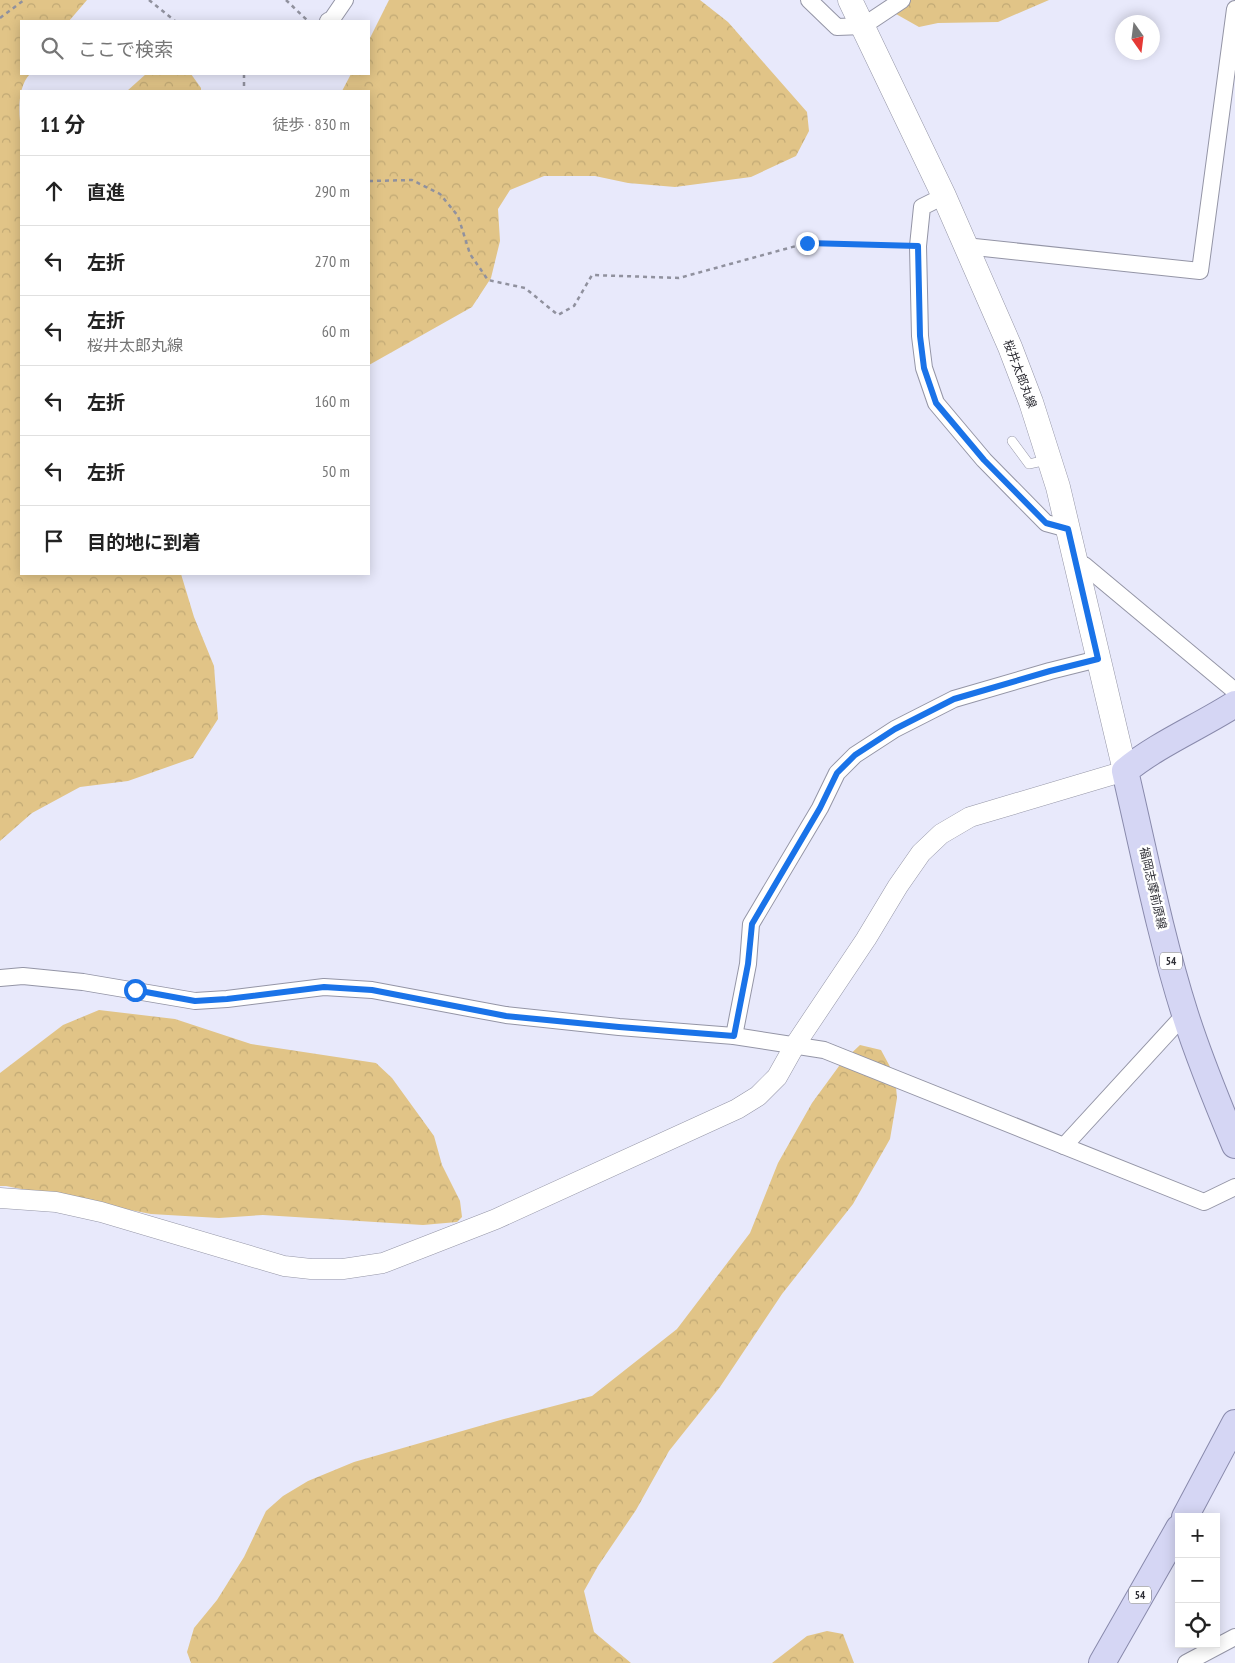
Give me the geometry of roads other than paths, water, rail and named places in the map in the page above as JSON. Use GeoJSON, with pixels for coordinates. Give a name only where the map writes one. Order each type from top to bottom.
{"type":"FeatureCollection","features":[{"type":"Feature","properties":{"kind":"main road","name":"桜井太郎丸線"},"geometry":{"type":"LineString","coordinates":[[850,0],[944,196],[1010,347],[1031,402],[1050,459],[1068,529],[1125,771]]}},
{"type":"Feature","properties":{"kind":"main road"},"geometry":{"type":"LineString","coordinates":[[1125,771],[1142,757],[1211,720],[1235,704]]}},
{"type":"Feature","properties":{"kind":"main road","name":"福岡志摩前原線"},"geometry":{"type":"LineString","coordinates":[[1125,771],[1185,1014],[1212,1089],[1235,1145]]}},
{"type":"Feature","properties":{"kind":"main road"},"geometry":{"type":"LineString","coordinates":[[1187,1513],[1235,1423]]}},
{"type":"Feature","properties":{"kind":"main road","name":"54"},"geometry":{"type":"LineString","coordinates":[[1102,1663],[1175,1535]]}},
{"type":"Feature","properties":{"kind":"street"},"geometry":{"type":"LineString","coordinates":[[330,20],[345,0]]}},
{"type":"Feature","properties":{"kind":"street"},"geometry":{"type":"LineString","coordinates":[[809,0],[837,27],[863,26],[902,0]]}},
{"type":"Feature","properties":{"kind":"street"},"geometry":{"type":"LineString","coordinates":[[965,246],[1200,271],[1235,8],[1230,0]]}},
{"type":"Feature","properties":{"kind":"street"},"geometry":{"type":"LineString","coordinates":[[944,196],[922,207],[918,246],[920,336],[924,368],[936,403],[984,460],[1046,523],[1068,529]]}},
{"type":"Feature","properties":{"kind":"street"},"geometry":{"type":"LineString","coordinates":[[1077,565],[1084,565],[1235,690]]}},
{"type":"Feature","properties":{"kind":"street"},"geometry":{"type":"LineString","coordinates":[[734,1036],[748,964],[752,924],[820,808],[837,773],[855,755],[895,729],[954,699],[1098,659]]}},
{"type":"Feature","properties":{"kind":"street"},"geometry":{"type":"LineString","coordinates":[[0,1198],[56,1202],[101,1212],[284,1266],[311,1269],[343,1269],[383,1263],[496,1219],[737,1109],[758,1096],[777,1077],[795,1045],[921,853],[941,834],[970,817],[1125,771]]}},
{"type":"Feature","properties":{"kind":"street"},"geometry":{"type":"LineString","coordinates":[[0,978],[23,976],[83,982],[195,1001],[324,987],[372,990],[506,1016],[734,1036],[795,1045],[824,1050],[1204,1202],[1235,1186]]}},
{"type":"Feature","properties":{"kind":"street"},"geometry":{"type":"LineString","coordinates":[[1064,1146],[1185,1014]]}},
{"type":"Feature","properties":{"kind":"street"},"geometry":{"type":"LineString","coordinates":[[1186,1663],[1235,1637]]}},
{"type":"Feature","properties":{"kind":"lane"},"geometry":{"type":"LineString","coordinates":[[1012,441],[1029,464],[1050,459]]}}]}
